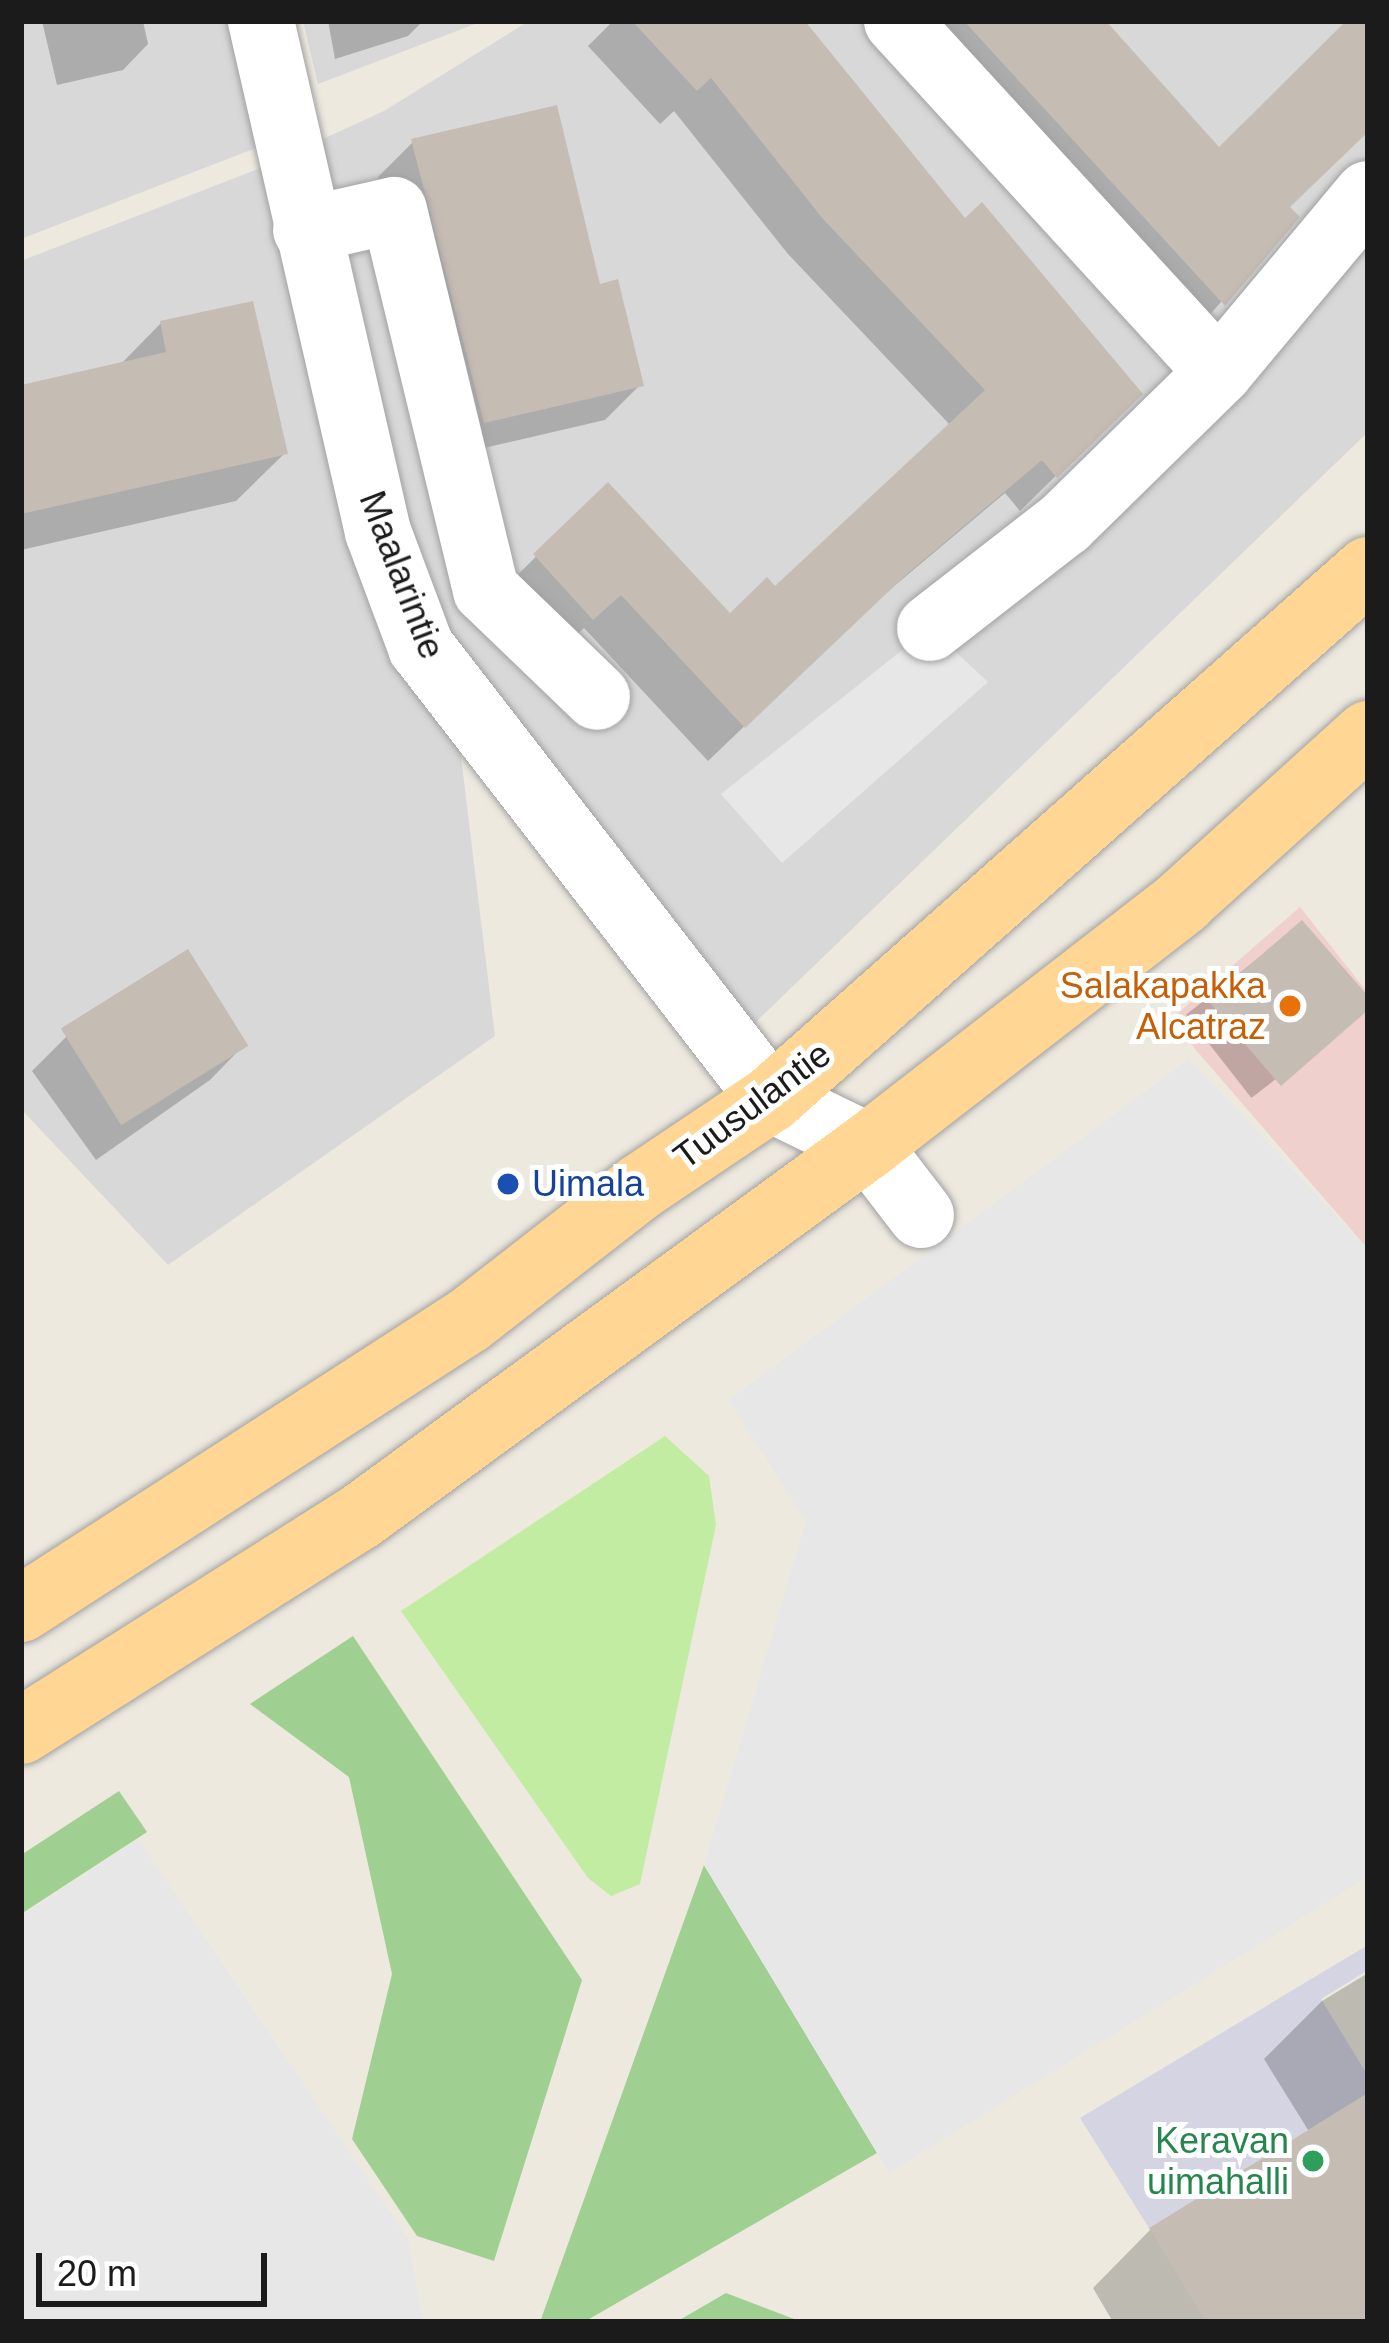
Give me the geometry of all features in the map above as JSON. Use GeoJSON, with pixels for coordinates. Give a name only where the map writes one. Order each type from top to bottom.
{"type":"FeatureCollection","features":[{"type":"Feature","properties":{"kind":"main road","name":"Tuusulantie"},"geometry":{"type":"LineString","coordinates":[[21,1609],[469,1320],[640,1187],[771,1099],[1368,570]]}},
{"type":"Feature","properties":{"kind":"main road"},"geometry":{"type":"LineString","coordinates":[[21,1731],[361,1516],[868,1146],[1182,902],[1368,734]]}},
{"type":"Feature","properties":{"kind":"street","name":"Maalarintie"},"geometry":{"type":"LineString","coordinates":[[261,21],[378,532],[422,646],[771,1099]]}},
{"type":"Feature","properties":{"kind":"street"},"geometry":{"type":"LineString","coordinates":[[897,21],[1219,372]]}},
{"type":"Feature","properties":{"kind":"street"},"geometry":{"type":"LineString","coordinates":[[930,628],[1064,523],[1219,372],[1368,194]]}},
{"type":"Feature","properties":{"kind":"street"},"geometry":{"type":"LineString","coordinates":[[306,230],[394,210],[486,590],[597,697]]}},
{"type":"Feature","properties":{"kind":"street"},"geometry":{"type":"LineString","coordinates":[[771,1099],[868,1146],[921,1215]]}},
{"type":"Feature","properties":{"kind":"shaded area"},"geometry":{"type":"Polygon","coordinates":[[[21,21],[250,21],[277,140],[21,239],[21,21]]]}},
{"type":"Feature","properties":{"kind":"shaded area"},"geometry":{"type":"Polygon","coordinates":[[[303,21],[483,21],[318,84],[303,21]]]}},
{"type":"Feature","properties":{"kind":"shaded area"},"geometry":{"type":"Polygon","coordinates":[[[529,21],[1368,21],[1368,432],[734,1043],[432,649],[299,150],[384,111],[529,21]]]}},
{"type":"Feature","properties":{"kind":"shaded area"},"geometry":{"type":"Polygon","coordinates":[[[281,160],[457,724],[495,1036],[168,1265],[21,1109],[21,261],[281,160]]]}},
{"type":"Feature","properties":{"kind":"shaded area"},"geometry":{"type":"Polygon","coordinates":[[[930,628],[988,682],[782,863],[721,794],[930,628]]]}},
{"type":"Feature","properties":{"kind":"shaded area"},"geometry":{"type":"Polygon","coordinates":[[[1300,907],[1368,993],[1368,1249],[1170,1020],[1300,907]]]}},
{"type":"Feature","properties":{"kind":"shaded area"},"geometry":{"type":"Polygon","coordinates":[[[1189,1059],[1368,1249],[1368,1877],[889,2173],[704,1865],[806,1522],[729,1400],[1189,1059]]]}},
{"type":"Feature","properties":{"kind":"shaded area"},"geometry":{"type":"Polygon","coordinates":[[[138,1839],[408,2239],[423,2322],[21,2322],[21,1916],[138,1839]]]}},
{"type":"Feature","properties":{"kind":"shaded area"},"geometry":{"type":"Polygon","coordinates":[[[1368,1945],[1368,1970],[1321,1999],[1368,2076],[1368,2093],[1149,2228],[1080,2118],[1368,1945]]]}},
{"type":"Feature","properties":{"kind":"green space"},"geometry":{"type":"Polygon","coordinates":[[[665,1436],[709,1476],[716,1525],[640,1884],[611,1896],[588,1878],[401,1611],[665,1436]]]}},
{"type":"Feature","properties":{"kind":"green space"},"geometry":{"type":"Polygon","coordinates":[[[353,1636],[582,1980],[494,2261],[417,2236],[352,2139],[392,1974],[349,1777],[250,1704],[353,1636]]]}},
{"type":"Feature","properties":{"kind":"green space"},"geometry":{"type":"Polygon","coordinates":[[[119,1791],[147,1832],[21,1914],[21,1855],[119,1791]]]}},
{"type":"Feature","properties":{"kind":"green space"},"geometry":{"type":"Polygon","coordinates":[[[704,1865],[877,2153],[584,2322],[540,2322],[704,1865]]]}},
{"type":"Feature","properties":{"kind":"green space"},"geometry":{"type":"Polygon","coordinates":[[[726,2293],[802,2322],[676,2322],[726,2293]]]}},
{"type":"Feature","properties":{"kind":"building"},"geometry":{"type":"Polygon","coordinates":[[[632,21],[805,21],[965,218],[982,202],[1143,394],[1057,478],[1042,460],[907,574],[745,728],[621,595],[593,620],[533,554],[608,482],[730,613],[767,577],[775,586],[985,390],[823,219],[711,78],[697,91],[632,21]]]}},
{"type":"Feature","properties":{"kind":"building"},"geometry":{"type":"Polygon","coordinates":[[[964,21],[1106,21],[1219,147],[1346,21],[1368,21],[1368,132],[1290,207],[1300,217],[1225,306],[964,21]]]}},
{"type":"Feature","properties":{"kind":"building"},"geometry":{"type":"Polygon","coordinates":[[[557,105],[600,284],[618,279],[644,386],[484,423],[411,139],[557,105]]]}},
{"type":"Feature","properties":{"kind":"building"},"geometry":{"type":"Polygon","coordinates":[[[253,301],[288,454],[21,514],[21,385],[166,352],[160,321],[253,301]]]}},
{"type":"Feature","properties":{"kind":"building","name":"Salakapakka Alcatraz"},"geometry":{"type":"Polygon","coordinates":[[[1302,920],[1368,996],[1368,1010],[1281,1086],[1208,1001],[1302,920]]]}},
{"type":"Feature","properties":{"kind":"building"},"geometry":{"type":"Polygon","coordinates":[[[188,949],[248,1046],[121,1125],[61,1028],[188,949]]]}},
{"type":"Feature","properties":{"kind":"building","name":"Keravan uimahalli"},"geometry":{"type":"Polygon","coordinates":[[[1368,2093],[1368,2322],[1206,2322],[1149,2228],[1368,2093]]]}},
{"type":"Feature","properties":{"kind":"place","name":"Salakapakka Alcatraz"},"geometry":{"type":"Point","coordinates":[1290,1006]}},
{"type":"Feature","properties":{"kind":"place","name":"Uimala"},"geometry":{"type":"Point","coordinates":[508,1184]}},
{"type":"Feature","properties":{"kind":"place","name":"Keravan uimahalli"},"geometry":{"type":"Point","coordinates":[1313,2161]}}]}
